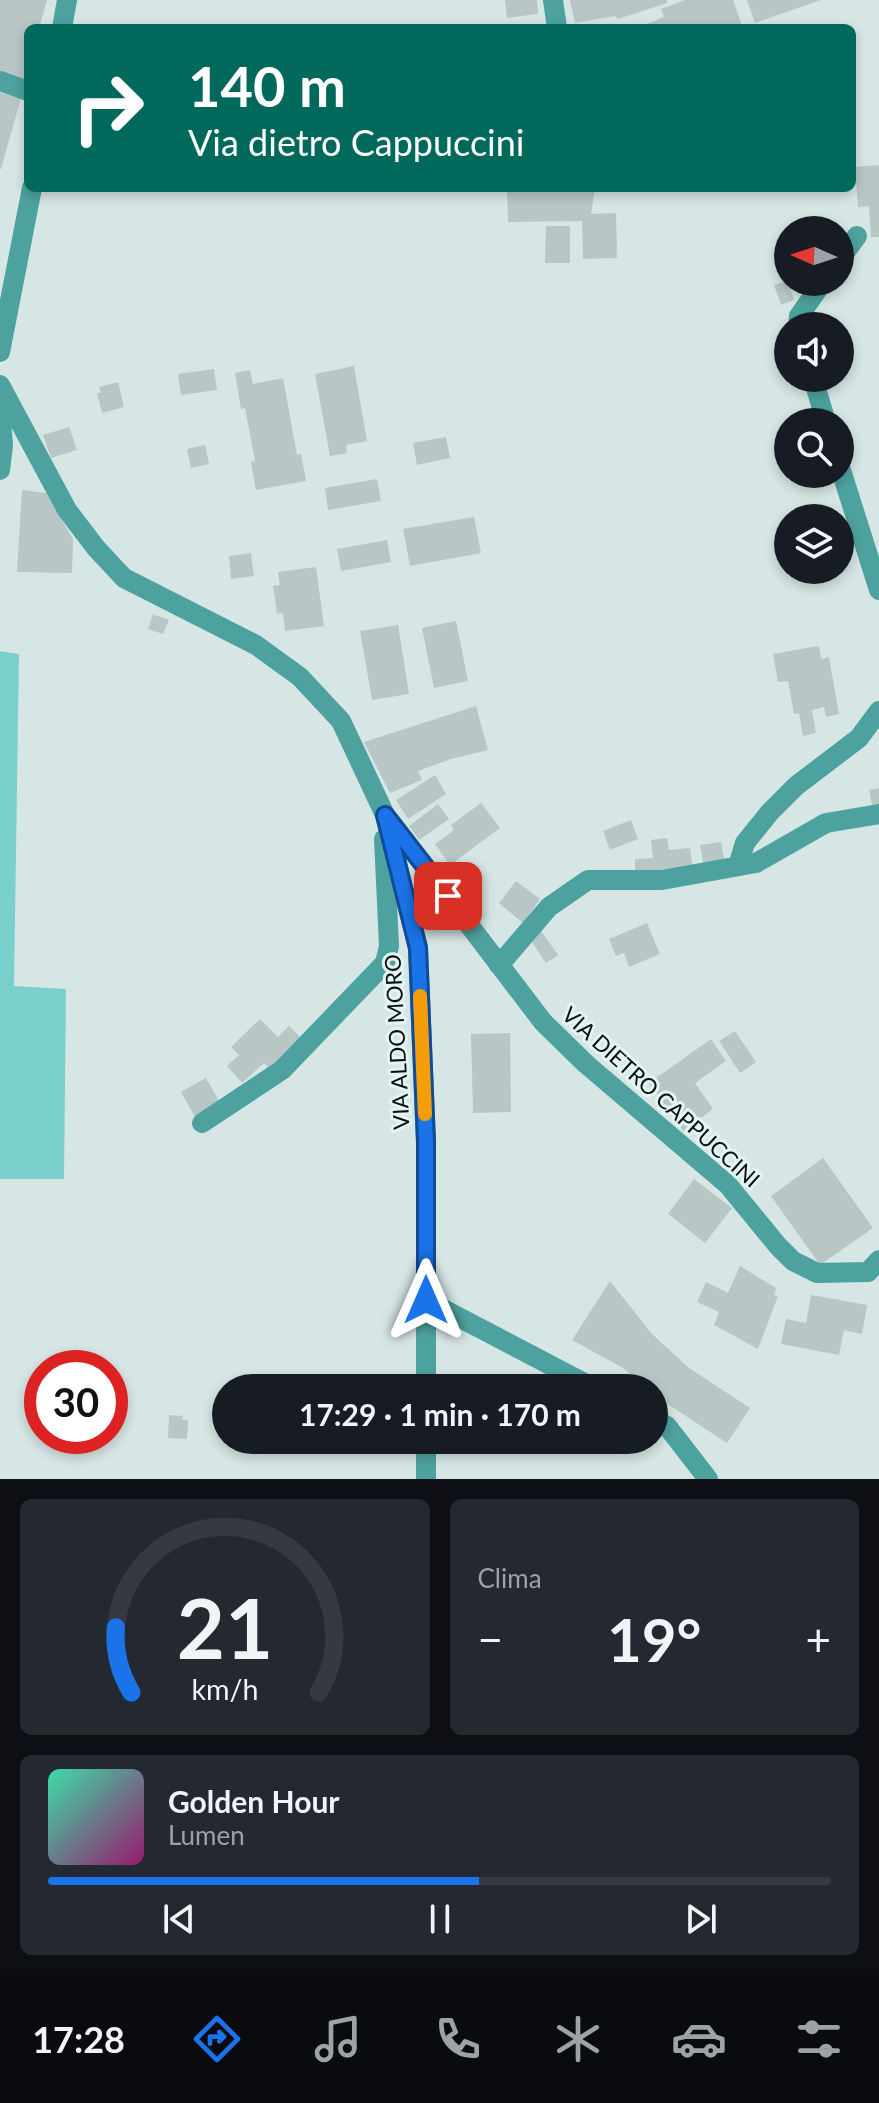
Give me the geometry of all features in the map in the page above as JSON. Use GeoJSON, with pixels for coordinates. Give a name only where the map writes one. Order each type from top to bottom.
{"type":"FeatureCollection","features":[{"type":"Feature","properties":{"kind":"street"},"geometry":{"type":"LineString","coordinates":[[63,24],[67,0]]}},
{"type":"Feature","properties":{"kind":"street"},"geometry":{"type":"LineString","coordinates":[[553,0],[556,24]]}},
{"type":"Feature","properties":{"kind":"street"},"geometry":{"type":"LineString","coordinates":[[0,81],[24,90]]}},
{"type":"Feature","properties":{"kind":"street"},"geometry":{"type":"LineString","coordinates":[[0,352],[31,192]]}},
{"type":"Feature","properties":{"kind":"street"},"geometry":{"type":"LineString","coordinates":[[854,240],[857,236]]}},
{"type":"Feature","properties":{"kind":"street","name":"VIA ALDO MORO"},"geometry":{"type":"LineString","coordinates":[[0,385],[67,510],[96,548],[124,578],[256,645],[300,677],[341,721],[385,815],[418,948],[426,1142],[426,1374]]}},
{"type":"Feature","properties":{"kind":"street"},"geometry":{"type":"LineString","coordinates":[[0,409],[3,445],[0,470]]}},
{"type":"Feature","properties":{"kind":"street"},"geometry":{"type":"LineString","coordinates":[[847,488],[879,590]]}},
{"type":"Feature","properties":{"kind":"street"},"geometry":{"type":"LineString","coordinates":[[738,866],[745,843],[770,812],[796,786],[859,738],[879,711]]}},
{"type":"Feature","properties":{"kind":"street"},"geometry":{"type":"LineString","coordinates":[[499,965],[549,907],[588,880],[662,880],[756,863],[826,823],[879,814]]}},
{"type":"Feature","properties":{"kind":"street"},"geometry":{"type":"LineString","coordinates":[[202,1123],[282,1070],[385,963],[389,946],[383,866],[385,815]]}},
{"type":"Feature","properties":{"kind":"street","name":"VIA DIETRO CAPPUCCINI"},"geometry":{"type":"LineString","coordinates":[[385,815],[543,1022],[586,1064],[728,1185],[793,1261],[817,1273],[868,1272],[879,1260]]}},
{"type":"Feature","properties":{"kind":"street"},"geometry":{"type":"LineString","coordinates":[[426,1300],[567,1374]]}},
{"type":"Feature","properties":{"kind":"street"},"geometry":{"type":"LineString","coordinates":[[668,1427],[708,1479]]}},
{"type":"Feature","properties":{"kind":"street"},"geometry":{"type":"LineString","coordinates":[[426,1454],[426,1479]]}},
{"type":"Feature","properties":{"kind":"shaded area"},"geometry":{"type":"Polygon","coordinates":[[[0,651],[19,654],[14,986],[66,989],[64,1179],[0,1179],[0,651]]]}},
{"type":"Feature","properties":{"kind":"building"},"geometry":{"type":"Polygon","coordinates":[[[0,0],[47,0],[40,24],[24,24],[23,82],[0,76],[0,0]]]}},
{"type":"Feature","properties":{"kind":"building"},"geometry":{"type":"Polygon","coordinates":[[[505,0],[537,0],[538,14],[507,18],[505,0]]]}},
{"type":"Feature","properties":{"kind":"building"},"geometry":{"type":"Polygon","coordinates":[[[570,0],[667,0],[667,3],[618,19],[615,16],[575,23],[570,0]]]}},
{"type":"Feature","properties":{"kind":"building"},"geometry":{"type":"Polygon","coordinates":[[[685,0],[733,0],[742,24],[646,24],[664,17],[661,9],[685,0]]]}},
{"type":"Feature","properties":{"kind":"building"},"geometry":{"type":"Polygon","coordinates":[[[747,0],[821,0],[755,23],[747,0]]]}},
{"type":"Feature","properties":{"kind":"building"},"geometry":{"type":"Polygon","coordinates":[[[0,92],[21,98],[1,169],[0,169],[0,92]]]}},
{"type":"Feature","properties":{"kind":"building"},"geometry":{"type":"Polygon","coordinates":[[[879,165],[879,237],[871,237],[869,206],[858,207],[856,167],[879,165]]]}},
{"type":"Feature","properties":{"kind":"building"},"geometry":{"type":"Polygon","coordinates":[[[507,192],[594,192],[591,214],[616,213],[617,258],[583,259],[582,221],[508,222],[507,192]]]}},
{"type":"Feature","properties":{"kind":"building"},"geometry":{"type":"Polygon","coordinates":[[[546,226],[570,226],[570,263],[545,263],[546,226]]]}},
{"type":"Feature","properties":{"kind":"building"},"geometry":{"type":"Polygon","coordinates":[[[778,296],[793,296],[794,300],[781,305],[778,296]]]}},
{"type":"Feature","properties":{"kind":"building"},"geometry":{"type":"Polygon","coordinates":[[[354,366],[367,441],[346,445],[347,453],[330,456],[315,374],[354,366]]]}},
{"type":"Feature","properties":{"kind":"building"},"geometry":{"type":"Polygon","coordinates":[[[214,369],[217,390],[181,395],[178,374],[214,369]]]}},
{"type":"Feature","properties":{"kind":"building"},"geometry":{"type":"Polygon","coordinates":[[[250,370],[253,384],[283,378],[297,455],[301,454],[306,481],[256,490],[251,462],[255,461],[235,373],[250,370]]]}},
{"type":"Feature","properties":{"kind":"building"},"geometry":{"type":"Polygon","coordinates":[[[118,382],[124,407],[102,413],[97,393],[101,393],[99,387],[118,382]]]}},
{"type":"Feature","properties":{"kind":"building"},"geometry":{"type":"Polygon","coordinates":[[[69,427],[77,450],[51,458],[43,435],[69,427]]]}},
{"type":"Feature","properties":{"kind":"building"},"geometry":{"type":"Polygon","coordinates":[[[446,437],[450,458],[417,465],[413,443],[446,437]]]}},
{"type":"Feature","properties":{"kind":"building"},"geometry":{"type":"Polygon","coordinates":[[[205,445],[209,464],[191,468],[187,449],[205,445]]]}},
{"type":"Feature","properties":{"kind":"building"},"geometry":{"type":"Polygon","coordinates":[[[377,479],[381,501],[328,510],[325,488],[377,479]]]}},
{"type":"Feature","properties":{"kind":"building"},"geometry":{"type":"Polygon","coordinates":[[[22,490],[46,493],[73,539],[72,573],[17,572],[22,490]]]}},
{"type":"Feature","properties":{"kind":"building"},"geometry":{"type":"Polygon","coordinates":[[[474,517],[481,553],[410,566],[403,529],[474,517]]]}},
{"type":"Feature","properties":{"kind":"building"},"geometry":{"type":"Polygon","coordinates":[[[387,540],[391,562],[341,571],[337,549],[387,540]]]}},
{"type":"Feature","properties":{"kind":"building"},"geometry":{"type":"Polygon","coordinates":[[[251,553],[254,576],[231,579],[229,556],[251,553]]]}},
{"type":"Feature","properties":{"kind":"building"},"geometry":{"type":"Polygon","coordinates":[[[316,567],[324,626],[285,631],[283,613],[277,614],[273,586],[280,585],[278,572],[316,567]]]}},
{"type":"Feature","properties":{"kind":"building"},"geometry":{"type":"Polygon","coordinates":[[[153,614],[169,620],[163,634],[148,629],[153,614]]]}},
{"type":"Feature","properties":{"kind":"building"},"geometry":{"type":"Polygon","coordinates":[[[456,621],[468,681],[434,688],[422,628],[456,621]]]}},
{"type":"Feature","properties":{"kind":"building"},"geometry":{"type":"Polygon","coordinates":[[[398,625],[409,694],[372,700],[360,631],[398,625]]]}},
{"type":"Feature","properties":{"kind":"building"},"geometry":{"type":"Polygon","coordinates":[[[819,646],[821,659],[829,657],[839,714],[826,717],[824,707],[812,710],[816,733],[803,736],[799,713],[794,714],[788,681],[778,682],[773,654],[819,646]]]}},
{"type":"Feature","properties":{"kind":"building"},"geometry":{"type":"Polygon","coordinates":[[[476,706],[488,750],[418,771],[422,780],[390,793],[364,742],[476,706]]]}},
{"type":"Feature","properties":{"kind":"building"},"geometry":{"type":"Polygon","coordinates":[[[435,775],[446,794],[408,819],[396,800],[435,775]]]}},
{"type":"Feature","properties":{"kind":"building"},"geometry":{"type":"Polygon","coordinates":[[[879,788],[879,809],[873,810],[869,790],[879,788]]]}},
{"type":"Feature","properties":{"kind":"building"},"geometry":{"type":"Polygon","coordinates":[[[481,803],[500,828],[450,865],[435,844],[454,830],[451,825],[481,803]]]}},
{"type":"Feature","properties":{"kind":"building"},"geometry":{"type":"Polygon","coordinates":[[[438,804],[449,819],[419,840],[409,826],[438,804]]]}},
{"type":"Feature","properties":{"kind":"building"},"geometry":{"type":"Polygon","coordinates":[[[631,820],[638,839],[610,850],[603,831],[631,820]]]}},
{"type":"Feature","properties":{"kind":"building"},"geometry":{"type":"Polygon","coordinates":[[[667,838],[669,850],[690,848],[693,871],[635,874],[635,859],[653,858],[651,840],[667,838]]]}},
{"type":"Feature","properties":{"kind":"building"},"geometry":{"type":"Polygon","coordinates":[[[721,842],[725,864],[704,867],[700,845],[721,842]]]}},
{"type":"Feature","properties":{"kind":"building"},"geometry":{"type":"Polygon","coordinates":[[[516,881],[540,899],[523,923],[499,903],[516,881]]]}},
{"type":"Feature","properties":{"kind":"building"},"geometry":{"type":"Polygon","coordinates":[[[647,923],[660,954],[629,967],[624,953],[616,956],[609,939],[647,923]]]}},
{"type":"Feature","properties":{"kind":"building"},"geometry":{"type":"Polygon","coordinates":[[[541,931],[558,955],[546,963],[530,939],[541,931]]]}},
{"type":"Feature","properties":{"kind":"building"},"geometry":{"type":"Polygon","coordinates":[[[260,1019],[278,1037],[289,1026],[301,1038],[270,1069],[264,1063],[242,1083],[227,1066],[239,1055],[231,1047],[260,1019]]]}},
{"type":"Feature","properties":{"kind":"building"},"geometry":{"type":"Polygon","coordinates":[[[735,1031],[756,1062],[740,1073],[719,1041],[735,1031]]]}},
{"type":"Feature","properties":{"kind":"building"},"geometry":{"type":"Polygon","coordinates":[[[510,1033],[511,1112],[473,1113],[471,1034],[510,1033]]]}},
{"type":"Feature","properties":{"kind":"building"},"geometry":{"type":"Polygon","coordinates":[[[711,1039],[726,1061],[695,1083],[713,1109],[683,1131],[649,1083],[711,1039]]]}},
{"type":"Feature","properties":{"kind":"building"},"geometry":{"type":"Polygon","coordinates":[[[206,1078],[220,1103],[195,1117],[181,1092],[206,1078]]]}},
{"type":"Feature","properties":{"kind":"building"},"geometry":{"type":"Polygon","coordinates":[[[823,1158],[873,1228],[820,1265],[771,1196],[823,1158]]]}},
{"type":"Feature","properties":{"kind":"building"},"geometry":{"type":"Polygon","coordinates":[[[694,1179],[732,1208],[705,1243],[668,1214],[694,1179]]]}},
{"type":"Feature","properties":{"kind":"building"},"geometry":{"type":"Polygon","coordinates":[[[740,1266],[776,1288],[774,1295],[778,1296],[758,1349],[714,1325],[719,1312],[697,1302],[706,1282],[728,1293],[740,1266]]]}},
{"type":"Feature","properties":{"kind":"building"},"geometry":{"type":"Polygon","coordinates":[[[610,1281],[651,1333],[689,1368],[750,1408],[727,1443],[668,1404],[668,1374],[630,1374],[572,1340],[610,1281]]]}},
{"type":"Feature","properties":{"kind":"building"},"geometry":{"type":"Polygon","coordinates":[[[811,1295],[867,1305],[862,1334],[844,1330],[839,1355],[781,1344],[786,1319],[806,1323],[811,1295]]]}},
{"type":"Feature","properties":{"kind":"building"},"geometry":{"type":"Polygon","coordinates":[[[169,1415],[183,1416],[182,1420],[188,1420],[187,1439],[168,1438],[169,1415]]]}},
{"type":"Feature","properties":{"kind":"slow traffic"},"geometry":{"type":"LineString","coordinates":[[420,996],[425,1114]]}},
{"type":"Feature","properties":{"kind":"route"},"geometry":{"type":"LineString","coordinates":[[426,1300],[426,1142],[418,948],[385,815],[448,896]]}}]}
